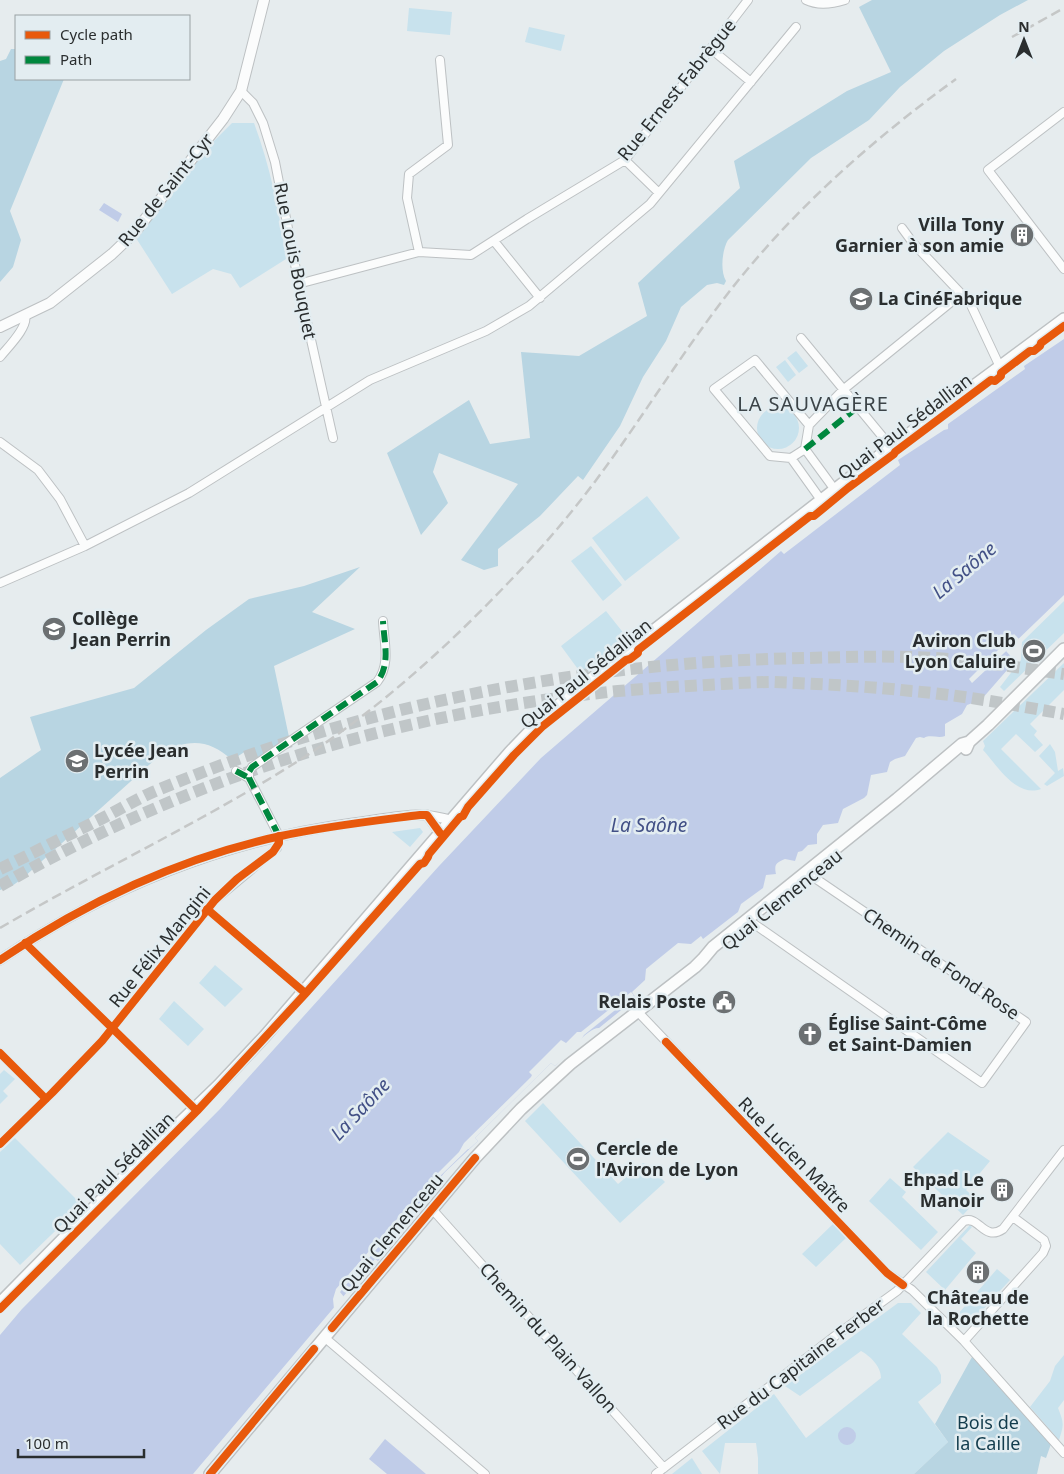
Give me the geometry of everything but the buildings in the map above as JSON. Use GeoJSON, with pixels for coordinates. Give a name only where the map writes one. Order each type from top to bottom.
{"type":"FeatureCollection","features":[{"type":"Feature","properties":{"kind":"main road","name":"Rue de Saint-Cyr"},"geometry":{"type":"LineString","coordinates":[[0,327],[50,303],[69,290],[135,232],[223,119],[241,91],[264,0]]}},
{"type":"Feature","properties":{"kind":"main road","name":"Quai Paul Sédallian"},"geometry":{"type":"LineString","coordinates":[[0,1303],[261,1041],[510,752],[536,725],[572,694],[834,490],[1064,319]]}},
{"type":"Feature","properties":{"kind":"main road","name":"Quai Clemenceau"},"geometry":{"type":"LineString","coordinates":[[210,1474],[475,1158],[521,1109],[570,1064],[704,959],[717,952],[750,921],[966,750],[969,742],[1064,649]]}},
{"type":"Feature","properties":{"kind":"street","name":"Rue Ernest Fabrègue"},"geometry":{"type":"LineString","coordinates":[[298,284],[419,252],[471,254],[625,160],[748,0]]}},
{"type":"Feature","properties":{"kind":"street"},"geometry":{"type":"LineString","coordinates":[[806,0],[814,4],[836,3],[844,0]]}},
{"type":"Feature","properties":{"kind":"street"},"geometry":{"type":"LineString","coordinates":[[0,583],[85,546],[189,493],[370,380],[486,331],[529,306],[650,204],[796,27]]}},
{"type":"Feature","properties":{"kind":"street"},"geometry":{"type":"LineString","coordinates":[[710,49],[751,82]]}},
{"type":"Feature","properties":{"kind":"street"},"geometry":{"type":"LineString","coordinates":[[419,252],[407,198],[409,174],[448,145],[440,60]]}},
{"type":"Feature","properties":{"kind":"street","name":"Rue Louis Bouquet"},"geometry":{"type":"LineString","coordinates":[[241,91],[254,103],[263,123],[275,162],[298,284],[333,438]]}},
{"type":"Feature","properties":{"kind":"street"},"geometry":{"type":"LineString","coordinates":[[1064,112],[988,170],[1064,269]]}},
{"type":"Feature","properties":{"kind":"street"},"geometry":{"type":"LineString","coordinates":[[625,160],[659,193]]}},
{"type":"Feature","properties":{"kind":"street"},"geometry":{"type":"LineString","coordinates":[[902,228],[913,243],[970,303],[1000,366]]}},
{"type":"Feature","properties":{"kind":"street"},"geometry":{"type":"LineString","coordinates":[[494,241],[540,298]]}},
{"type":"Feature","properties":{"kind":"street"},"geometry":{"type":"LineString","coordinates":[[834,490],[805,449],[809,425],[844,389],[962,294]]}},
{"type":"Feature","properties":{"kind":"street"},"geometry":{"type":"LineString","coordinates":[[0,357],[24,326],[25,315]]}},
{"type":"Feature","properties":{"kind":"street"},"geometry":{"type":"LineString","coordinates":[[801,338],[891,447]]}},
{"type":"Feature","properties":{"kind":"street"},"geometry":{"type":"LineString","coordinates":[[805,449],[791,458],[770,456],[714,389],[755,360],[809,425]]}},
{"type":"Feature","properties":{"kind":"street"},"geometry":{"type":"LineString","coordinates":[[0,442],[38,470],[60,499],[85,546]]}},
{"type":"Feature","properties":{"kind":"street"},"geometry":{"type":"LineString","coordinates":[[791,458],[821,500]]}},
{"type":"Feature","properties":{"kind":"street"},"geometry":{"type":"LineString","coordinates":[[279,836],[249,778],[249,772],[252,767],[377,682],[383,674],[386,664],[383,621]]}},
{"type":"Feature","properties":{"kind":"street"},"geometry":{"type":"LineString","coordinates":[[236,771],[249,778]]}},
{"type":"Feature","properties":{"kind":"street"},"geometry":{"type":"LineString","coordinates":[[0,960],[77,913],[181,865],[279,836],[331,826],[420,814],[451,820]]}},
{"type":"Feature","properties":{"kind":"street"},"geometry":{"type":"LineString","coordinates":[[427,816],[440,833]]}},
{"type":"Feature","properties":{"kind":"street","name":"Rue Félix Mangini"},"geometry":{"type":"LineString","coordinates":[[0,1144],[46,1099],[113,1028],[207,909],[238,880],[273,852],[279,843],[279,836]]}},
{"type":"Feature","properties":{"kind":"street","name":"Chemin de Fond Rose"},"geometry":{"type":"LineString","coordinates":[[750,921],[982,1083],[1026,1022],[809,874]]}},
{"type":"Feature","properties":{"kind":"street"},"geometry":{"type":"LineString","coordinates":[[207,909],[304,992]]}},
{"type":"Feature","properties":{"kind":"street"},"geometry":{"type":"LineString","coordinates":[[25,943],[195,1109]]}},
{"type":"Feature","properties":{"kind":"street","name":"Rue Lucien Maître"},"geometry":{"type":"LineString","coordinates":[[638,1012],[887,1273],[912,1290],[964,1342],[1064,1453]]}},
{"type":"Feature","properties":{"kind":"street"},"geometry":{"type":"LineString","coordinates":[[0,1054],[46,1099]]}},
{"type":"Feature","properties":{"kind":"street","name":"Rue du Capitaine Ferber"},"geometry":{"type":"LineString","coordinates":[[656,1474],[835,1336],[897,1291],[964,1221],[970,1219],[985,1231],[998,1232],[1013,1217],[1064,1150]]}},
{"type":"Feature","properties":{"kind":"street","name":"Chemin du Plain Vallon"},"geometry":{"type":"LineString","coordinates":[[432,1209],[664,1468]]}},
{"type":"Feature","properties":{"kind":"street"},"geometry":{"type":"LineString","coordinates":[[964,1342],[1042,1253],[1046,1246],[1044,1240],[1013,1217]]}},
{"type":"Feature","properties":{"kind":"street"},"geometry":{"type":"LineString","coordinates":[[324,1337],[485,1474]]}},
{"type":"Feature","properties":{"kind":"shaded area"},"geometry":{"type":"Polygon","coordinates":[[[409,8],[452,12],[450,35],[407,31],[409,8]]]}},
{"type":"Feature","properties":{"kind":"shaded area"},"geometry":{"type":"Polygon","coordinates":[[[529,27],[565,35],[561,51],[525,42],[529,27]]]}},
{"type":"Feature","properties":{"kind":"shaded area"},"geometry":{"type":"Polygon","coordinates":[[[232,123],[254,123],[274,190],[286,259],[240,288],[231,274],[213,269],[172,294],[136,238],[184,180],[207,148],[232,123]]]}},
{"type":"Feature","properties":{"kind":"shaded area"},"geometry":{"type":"Polygon","coordinates":[[[796,351],[808,366],[799,373],[787,358],[796,351]]]}},
{"type":"Feature","properties":{"kind":"shaded area"},"geometry":{"type":"Polygon","coordinates":[[[785,360],[796,375],[788,382],[776,367],[785,360]]]}},
{"type":"Feature","properties":{"kind":"shaded area"},"geometry":{"type":"Polygon","coordinates":[[[774,407],[782,407],[793,413],[799,428],[793,443],[782,449],[774,449],[763,443],[757,432],[757,424],[763,413],[774,407]]]}},
{"type":"Feature","properties":{"kind":"shaded area"},"geometry":{"type":"Polygon","coordinates":[[[647,496],[680,538],[625,581],[592,538],[647,496]]]}},
{"type":"Feature","properties":{"kind":"shaded area"},"geometry":{"type":"Polygon","coordinates":[[[591,546],[622,585],[603,601],[571,561],[591,546]]]}},
{"type":"Feature","properties":{"kind":"shaded area","name":"Aviron Club Lyon Caluire"},"geometry":{"type":"Polygon","coordinates":[[[1064,601],[1064,633],[1004,691],[1000,687],[1021,660],[1022,642],[1064,601]]]}},
{"type":"Feature","properties":{"kind":"shaded area"},"geometry":{"type":"Polygon","coordinates":[[[606,611],[629,640],[583,676],[561,646],[606,611]]]}},
{"type":"Feature","properties":{"kind":"shaded area"},"geometry":{"type":"Polygon","coordinates":[[[1064,663],[1064,690],[1030,724],[1037,731],[1034,735],[1043,745],[1035,752],[1016,734],[1001,749],[1041,789],[1032,791],[1023,789],[1015,785],[994,764],[983,750],[985,746],[983,741],[1064,663]]]}},
{"type":"Feature","properties":{"kind":"shaded area"},"geometry":{"type":"Polygon","coordinates":[[[1050,744],[1055,752],[1058,771],[1063,768],[1064,776],[1047,786],[1044,784],[1055,773],[1039,756],[1050,744]]]}},
{"type":"Feature","properties":{"kind":"shaded area"},"geometry":{"type":"Polygon","coordinates":[[[420,828],[423,832],[410,847],[392,832],[420,828]]]}},
{"type":"Feature","properties":{"kind":"shaded area"},"geometry":{"type":"Polygon","coordinates":[[[215,965],[243,989],[225,1007],[199,983],[215,965]]]}},
{"type":"Feature","properties":{"kind":"shaded area"},"geometry":{"type":"Polygon","coordinates":[[[174,1001],[204,1029],[188,1046],[159,1019],[174,1001]]]}},
{"type":"Feature","properties":{"kind":"shaded area"},"geometry":{"type":"Polygon","coordinates":[[[4,1070],[15,1079],[3,1091],[8,1096],[0,1104],[0,1074],[4,1070]]]}},
{"type":"Feature","properties":{"kind":"shaded area","name":"Cercle de l'Aviron de Lyon"},"geometry":{"type":"Polygon","coordinates":[[[543,1103],[618,1184],[643,1163],[648,1165],[665,1182],[620,1223],[525,1121],[543,1103]]]}},
{"type":"Feature","properties":{"kind":"shaded area"},"geometry":{"type":"Polygon","coordinates":[[[948,1132],[990,1161],[966,1190],[977,1200],[963,1215],[913,1167],[948,1132]]]}},
{"type":"Feature","properties":{"kind":"shaded area"},"geometry":{"type":"Polygon","coordinates":[[[15,1138],[82,1205],[20,1265],[0,1244],[0,1152],[15,1138]]]}},
{"type":"Feature","properties":{"kind":"shaded area"},"geometry":{"type":"Polygon","coordinates":[[[890,1178],[906,1192],[902,1197],[938,1232],[921,1250],[869,1201],[890,1178]]]}},
{"type":"Feature","properties":{"kind":"shaded area"},"geometry":{"type":"Polygon","coordinates":[[[833,1224],[846,1238],[816,1267],[802,1254],[833,1224]]]}},
{"type":"Feature","properties":{"kind":"shaded area"},"geometry":{"type":"Polygon","coordinates":[[[970,1225],[972,1227],[961,1239],[976,1253],[945,1290],[926,1272],[970,1225]]]}},
{"type":"Feature","properties":{"kind":"shaded area"},"geometry":{"type":"Polygon","coordinates":[[[997,1269],[1010,1280],[968,1326],[958,1314],[997,1269]]]}},
{"type":"Feature","properties":{"kind":"shaded area"},"geometry":{"type":"Polygon","coordinates":[[[898,1303],[911,1303],[921,1313],[902,1334],[937,1367],[941,1375],[941,1383],[918,1402],[948,1442],[914,1474],[758,1474],[756,1443],[725,1443],[720,1474],[702,1451],[774,1394],[806,1438],[881,1378],[879,1369],[874,1362],[861,1351],[800,1396],[785,1386],[898,1303]]]}},
{"type":"Feature","properties":{"kind":"shaded area"},"geometry":{"type":"Polygon","coordinates":[[[1064,1355],[1064,1400],[1058,1408],[1063,1424],[1059,1440],[1030,1407],[1050,1381],[1055,1366],[1064,1355]]]}},
{"type":"Feature","properties":{"kind":"shaded area"},"geometry":{"type":"Polygon","coordinates":[[[692,1458],[702,1474],[672,1474],[692,1458]]]}},
{"type":"Feature","properties":{"kind":"green space"},"geometry":{"type":"Polygon","coordinates":[[[872,0],[1028,0],[1000,15],[944,51],[900,87],[869,120],[811,158],[728,240],[722,260],[726,281],[724,285],[717,283],[707,285],[681,307],[666,341],[643,377],[620,426],[583,480],[578,476],[540,516],[498,549],[498,566],[484,570],[461,560],[518,484],[439,453],[433,472],[448,503],[421,535],[387,453],[469,400],[490,444],[530,438],[521,352],[579,356],[647,316],[638,283],[740,188],[734,161],[847,91],[891,72],[859,7],[872,0]]]}},
{"type":"Feature","properties":{"kind":"green space"},"geometry":{"type":"Polygon","coordinates":[[[11,49],[15,49],[15,80],[64,80],[10,211],[21,240],[13,267],[0,282],[0,61],[6,59],[11,49]]]}},
{"type":"Feature","properties":{"kind":"green space","name":"Lycée Jean Perrin"},"geometry":{"type":"Polygon","coordinates":[[[360,567],[312,612],[355,629],[274,666],[289,737],[253,761],[246,751],[232,760],[205,744],[188,744],[169,750],[159,756],[23,878],[12,886],[0,890],[0,778],[41,750],[30,717],[134,688],[206,630],[249,599],[304,586],[360,567]]]}},
{"type":"Feature","properties":{"kind":"green space","name":"Bois de la Caille"},"geometry":{"type":"Polygon","coordinates":[[[972,1357],[1051,1444],[1046,1458],[1041,1456],[1037,1474],[914,1474],[948,1442],[935,1424],[972,1357]]]}},
{"type":"Feature","properties":{"kind":"water"},"geometry":{"type":"Polygon","coordinates":[[[104,203],[122,214],[118,222],[99,210],[104,203]]]}},
{"type":"Feature","properties":{"kind":"water","name":"La Saône"},"geometry":{"type":"Polygon","coordinates":[[[1064,339],[1064,595],[1006,651],[1015,661],[981,700],[967,705],[962,714],[945,724],[945,736],[916,738],[905,756],[890,762],[887,772],[871,775],[867,795],[843,809],[838,823],[823,825],[817,834],[817,844],[808,845],[798,852],[795,861],[785,859],[778,863],[775,868],[776,874],[766,875],[763,888],[741,904],[738,912],[703,939],[701,936],[691,944],[678,943],[646,969],[645,980],[632,992],[636,998],[599,1028],[594,1029],[583,1037],[555,1066],[551,1063],[475,1138],[478,1141],[445,1172],[414,1210],[401,1229],[397,1239],[378,1261],[375,1259],[193,1474],[0,1474],[0,1335],[22,1309],[220,1109],[439,866],[541,758],[781,551],[784,554],[900,465],[898,460],[948,429],[948,424],[1025,369],[1024,366],[1064,339]]]}},
{"type":"Feature","properties":{"kind":"water"},"geometry":{"type":"Polygon","coordinates":[[[847,1427],[853,1430],[856,1436],[853,1442],[847,1445],[841,1442],[838,1436],[841,1430],[847,1427]]]}},
{"type":"Feature","properties":{"kind":"water"},"geometry":{"type":"Polygon","coordinates":[[[385,1439],[426,1474],[387,1474],[369,1459],[385,1439]]]}},
{"type":"Feature","properties":{"kind":"pier"},"geometry":{"type":"Polygon","coordinates":[[[1014,634],[1019,639],[972,683],[969,679],[1014,634]]]}},
{"type":"Feature","properties":{"kind":"pier"},"geometry":{"type":"Polygon","coordinates":[[[631,992],[634,995],[584,1035],[579,1043],[555,1066],[551,1063],[475,1138],[478,1141],[434,1182],[340,1292],[344,1297],[334,1309],[333,1299],[336,1289],[432,1179],[459,1152],[464,1143],[531,1077],[532,1075],[529,1072],[561,1040],[566,1043],[577,1032],[581,1032],[631,992]]]}},
{"type":"Feature","properties":{"kind":"tunnel"},"geometry":{"type":"LineString","coordinates":[[0,869],[146,795],[232,761],[311,735],[391,712],[473,694],[555,679],[637,668],[721,661],[805,658],[931,658],[978,662],[1064,674]]}},
{"type":"Feature","properties":{"kind":"tunnel"},"geometry":{"type":"LineString","coordinates":[[0,886],[73,847],[147,812],[222,781],[298,755],[376,733],[455,715],[536,701],[618,691],[773,682],[859,686],[930,693],[1064,714]]}},
{"type":"Feature","properties":{"kind":"railway"},"geometry":{"type":"LineString","coordinates":[[1012,37],[1064,8]]}},
{"type":"Feature","properties":{"kind":"railway"},"geometry":{"type":"LineString","coordinates":[[0,928],[193,823],[269,779],[334,737],[413,675],[486,606],[583,498],[729,292],[780,232],[864,151],[956,79]]}},
{"type":"Feature","properties":{"kind":"marked path"},"geometry":{"type":"LineString","coordinates":[[805,449],[858,407]]}},
{"type":"Feature","properties":{"kind":"marked path"},"geometry":{"type":"LineString","coordinates":[[279,836],[249,778],[249,772],[252,767],[377,682],[384,668],[385,661],[383,621]]}},
{"type":"Feature","properties":{"kind":"marked path"},"geometry":{"type":"LineString","coordinates":[[236,771],[249,778]]}},
{"type":"Feature","properties":{"kind":"cycle path"},"geometry":{"type":"LineString","coordinates":[[0,1309],[197,1111],[306,993],[420,864],[424,863],[429,854],[460,817],[463,816],[468,807],[514,755],[543,726],[810,516],[814,516],[991,380],[995,381],[1001,376],[1001,373],[1030,351],[1034,351],[1041,343],[1064,326]]}},
{"type":"Feature","properties":{"kind":"cycle path"},"geometry":{"type":"LineString","coordinates":[[0,960],[65,920],[134,884],[170,869],[244,845],[316,829],[420,815],[427,815],[440,833]]}},
{"type":"Feature","properties":{"kind":"cycle path"},"geometry":{"type":"LineString","coordinates":[[0,1144],[102,1041],[215,900],[237,879],[273,852],[279,843],[279,836]]}},
{"type":"Feature","properties":{"kind":"cycle path"},"geometry":{"type":"LineString","coordinates":[[207,909],[304,992]]}},
{"type":"Feature","properties":{"kind":"cycle path"},"geometry":{"type":"LineString","coordinates":[[25,943],[195,1109]]}},
{"type":"Feature","properties":{"kind":"cycle path"},"geometry":{"type":"LineString","coordinates":[[666,1042],[887,1273],[903,1285]]}},
{"type":"Feature","properties":{"kind":"cycle path"},"geometry":{"type":"LineString","coordinates":[[0,1053],[46,1099]]}},
{"type":"Feature","properties":{"kind":"cycle path"},"geometry":{"type":"LineString","coordinates":[[332,1328],[475,1158]]}},
{"type":"Feature","properties":{"kind":"cycle path"},"geometry":{"type":"LineString","coordinates":[[210,1474],[314,1349]]}},
{"type":"Feature","properties":{"kind":"place","name":"Villa Tony Garnier à son amie"},"geometry":{"type":"Point","coordinates":[1022,235]}},
{"type":"Feature","properties":{"kind":"place","name":"La CinéFabrique"},"geometry":{"type":"Point","coordinates":[861,299]}},
{"type":"Feature","properties":{"kind":"place","name":"Collège Jean Perrin"},"geometry":{"type":"Point","coordinates":[54,629]}},
{"type":"Feature","properties":{"kind":"place","name":"Aviron Club Lyon Caluire"},"geometry":{"type":"Point","coordinates":[1034,651]}},
{"type":"Feature","properties":{"kind":"place","name":"Lycée Jean Perrin"},"geometry":{"type":"Point","coordinates":[77,761]}},
{"type":"Feature","properties":{"kind":"place","name":"Relais Poste"},"geometry":{"type":"Point","coordinates":[724,1002]}},
{"type":"Feature","properties":{"kind":"place","name":"Église Saint-Côme et Saint-Damien"},"geometry":{"type":"Point","coordinates":[810,1034]}},
{"type":"Feature","properties":{"kind":"place","name":"Cercle de l'Aviron de Lyon"},"geometry":{"type":"Point","coordinates":[578,1159]}},
{"type":"Feature","properties":{"kind":"place","name":"Ehpad Le Manoir"},"geometry":{"type":"Point","coordinates":[1002,1190]}},
{"type":"Feature","properties":{"kind":"place","name":"Château de la Rochette"},"geometry":{"type":"Point","coordinates":[978,1272]}},
{"type":"Feature","properties":{"kind":"district","name":"LA SAUVAGÈRE"},"geometry":{"type":"Point","coordinates":[813,404]}}]}
